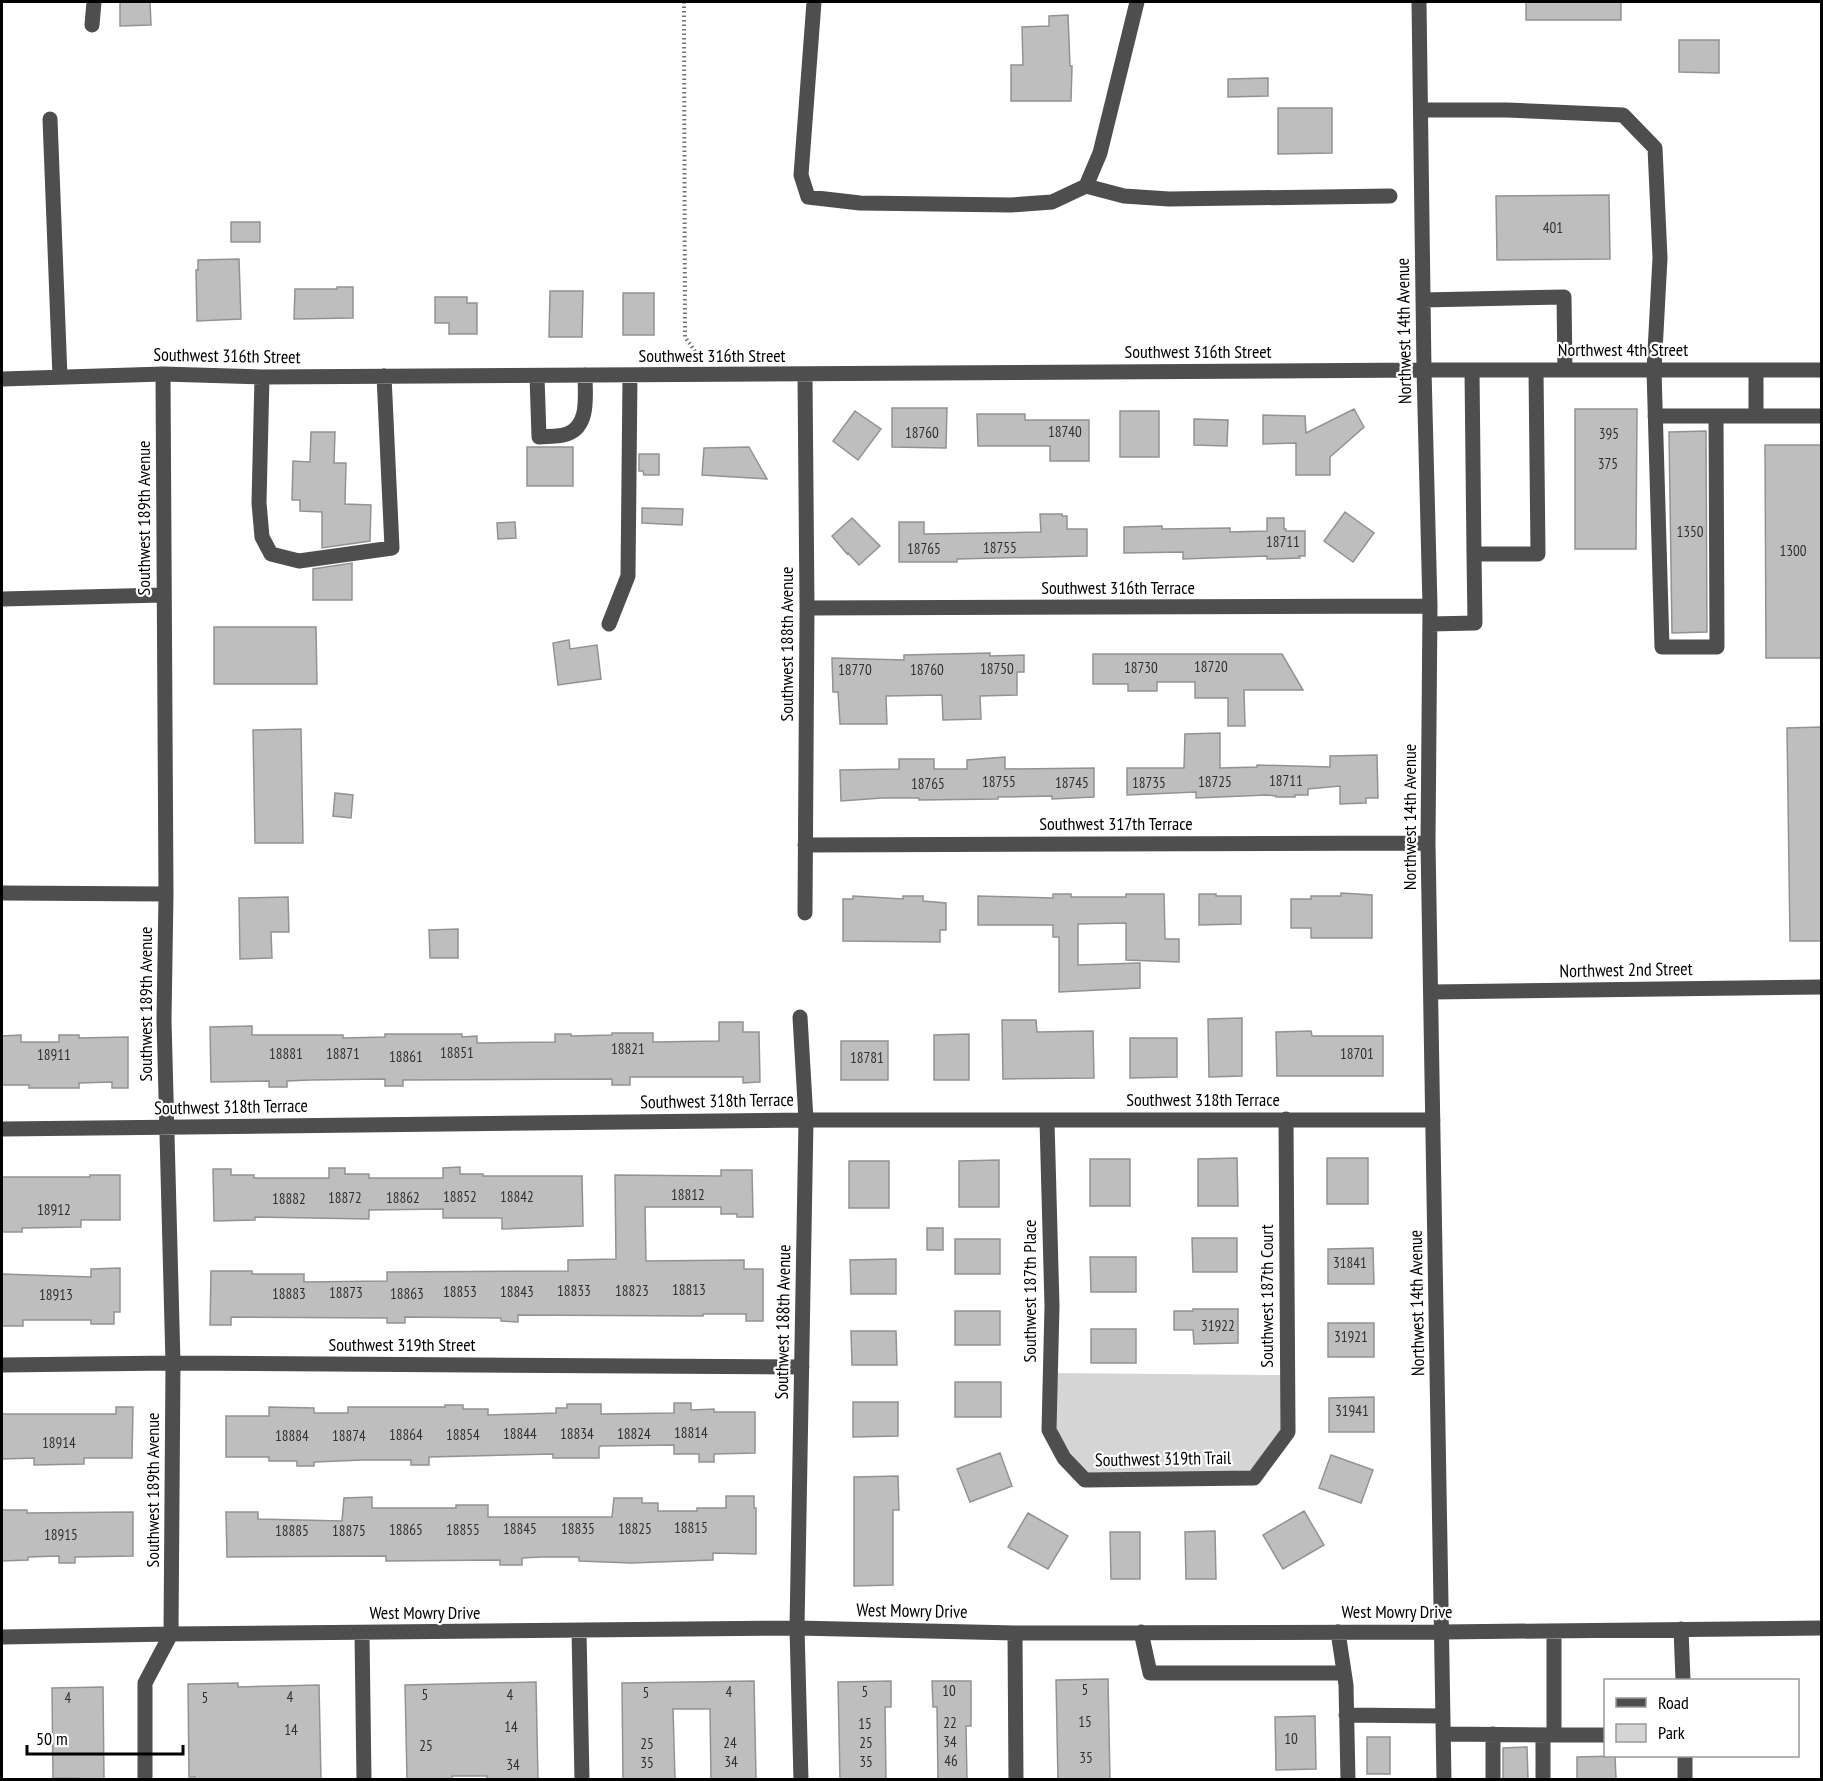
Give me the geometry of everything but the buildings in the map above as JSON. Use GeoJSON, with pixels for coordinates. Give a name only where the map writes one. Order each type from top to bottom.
{"type":"FeatureCollection","features":[{"type":"Feature","properties":{"kind":"street"},"geometry":{"type":"LineString","coordinates":[[92,26],[94,2]]}},
{"type":"Feature","properties":{"kind":"street"},"geometry":{"type":"LineString","coordinates":[[814,2],[801,175],[808,197],[860,203],[1011,205],[1052,202],[1086,186],[1124,196],[1169,199],[1390,196]]}},
{"type":"Feature","properties":{"kind":"street"},"geometry":{"type":"LineString","coordinates":[[1086,186],[1100,153],[1137,2]]}},
{"type":"Feature","properties":{"kind":"street","name":"Northwest 14th Avenue"},"geometry":{"type":"LineString","coordinates":[[1419,2],[1430,606],[1428,843],[1444,1779]]}},
{"type":"Feature","properties":{"kind":"street"},"geometry":{"type":"LineString","coordinates":[[1421,110],[1506,110],[1623,115],[1654,148],[1660,258],[1654,370],[1662,647],[1717,647],[1716,416]]}},
{"type":"Feature","properties":{"kind":"street"},"geometry":{"type":"LineString","coordinates":[[50,119],[60,377]]}},
{"type":"Feature","properties":{"kind":"street"},"geometry":{"type":"LineString","coordinates":[[1423,300],[1564,297],[1565,370]]}},
{"type":"Feature","properties":{"kind":"street","name":"Southwest 316th Street"},"geometry":{"type":"LineString","coordinates":[[2,379],[163,374],[262,377],[1424,370]]}},
{"type":"Feature","properties":{"kind":"street","name":"Northwest 4th Street"},"geometry":{"type":"LineString","coordinates":[[1424,370],[1821,370]]}},
{"type":"Feature","properties":{"kind":"street"},"geometry":{"type":"LineString","coordinates":[[1430,624],[1474,623],[1472,370]]}},
{"type":"Feature","properties":{"kind":"street"},"geometry":{"type":"LineString","coordinates":[[1474,554],[1538,554],[1536,370]]}},
{"type":"Feature","properties":{"kind":"street"},"geometry":{"type":"LineString","coordinates":[[1756,370],[1756,416]]}},
{"type":"Feature","properties":{"kind":"street","name":"Southwest 189th Avenue"},"geometry":{"type":"LineString","coordinates":[[163,374],[166,894],[164,1020],[173,1363],[171,1634]]}},
{"type":"Feature","properties":{"kind":"street"},"geometry":{"type":"LineString","coordinates":[[537,376],[539,437],[566,435],[579,427],[585,412],[585,375]]}},
{"type":"Feature","properties":{"kind":"street"},"geometry":{"type":"LineString","coordinates":[[609,624],[628,576],[630,375]]}},
{"type":"Feature","properties":{"kind":"street","name":"Southwest 188th Avenue"},"geometry":{"type":"LineString","coordinates":[[805,375],[807,608],[805,913]]}},
{"type":"Feature","properties":{"kind":"street"},"geometry":{"type":"LineString","coordinates":[[262,377],[259,503],[262,537],[271,554],[299,561],[392,548],[384,376]]}},
{"type":"Feature","properties":{"kind":"street"},"geometry":{"type":"LineString","coordinates":[[1655,416],[1821,416]]}},
{"type":"Feature","properties":{"kind":"street"},"geometry":{"type":"LineString","coordinates":[[2,599],[163,595]]}},
{"type":"Feature","properties":{"kind":"street","name":"Southwest 316th Terrace"},"geometry":{"type":"LineString","coordinates":[[807,608],[1430,606]]}},
{"type":"Feature","properties":{"kind":"street","name":"Southwest 317th Terrace"},"geometry":{"type":"LineString","coordinates":[[805,845],[1428,843]]}},
{"type":"Feature","properties":{"kind":"street"},"geometry":{"type":"LineString","coordinates":[[2,893],[166,894]]}},
{"type":"Feature","properties":{"kind":"street","name":"Northwest 2nd Street"},"geometry":{"type":"LineString","coordinates":[[1432,992],[1821,987]]}},
{"type":"Feature","properties":{"kind":"street","name":"Southwest 188th Avenue"},"geometry":{"type":"LineString","coordinates":[[800,1017],[806,1120],[797,1628],[801,1779]]}},
{"type":"Feature","properties":{"kind":"street","name":"Southwest 187th Court"},"geometry":{"type":"LineString","coordinates":[[1264,1464],[1288,1432],[1286,1119]]}},
{"type":"Feature","properties":{"kind":"street","name":"Southwest 318th Terrace"},"geometry":{"type":"LineString","coordinates":[[2,1129],[806,1120],[1433,1120]]}},
{"type":"Feature","properties":{"kind":"street","name":"Southwest 187th Place"},"geometry":{"type":"LineString","coordinates":[[1047,1121],[1052,1306],[1049,1430],[1064,1458]]}},
{"type":"Feature","properties":{"kind":"street","name":"Southwest 319th Street"},"geometry":{"type":"LineString","coordinates":[[2,1365],[173,1363],[802,1367]]}},
{"type":"Feature","properties":{"kind":"street","name":"Southwest 319th Trail"},"geometry":{"type":"LineString","coordinates":[[1064,1458],[1085,1480],[1254,1478],[1264,1464]]}},
{"type":"Feature","properties":{"kind":"street","name":"West Mowry Drive"},"geometry":{"type":"LineString","coordinates":[[2,1637],[797,1628],[1015,1633],[1821,1628]]}},
{"type":"Feature","properties":{"kind":"street"},"geometry":{"type":"LineString","coordinates":[[1681,1629],[1683,1679]]}},
{"type":"Feature","properties":{"kind":"street"},"geometry":{"type":"LineString","coordinates":[[579,1631],[582,1779]]}},
{"type":"Feature","properties":{"kind":"street"},"geometry":{"type":"LineString","coordinates":[[1543,1779],[1549,1735],[1554,1631]]}},
{"type":"Feature","properties":{"kind":"street"},"geometry":{"type":"LineString","coordinates":[[1141,1632],[1150,1673],[1344,1673]]}},
{"type":"Feature","properties":{"kind":"street"},"geometry":{"type":"LineString","coordinates":[[1338,1632],[1344,1673],[1348,1779]]}},
{"type":"Feature","properties":{"kind":"street"},"geometry":{"type":"LineString","coordinates":[[362,1633],[364,1779]]}},
{"type":"Feature","properties":{"kind":"street"},"geometry":{"type":"LineString","coordinates":[[1015,1633],[1016,1779]]}},
{"type":"Feature","properties":{"kind":"street"},"geometry":{"type":"LineString","coordinates":[[145,1779],[145,1683],[171,1634]]}},
{"type":"Feature","properties":{"kind":"street"},"geometry":{"type":"LineString","coordinates":[[1346,1715],[1443,1716]]}},
{"type":"Feature","properties":{"kind":"street"},"geometry":{"type":"LineString","coordinates":[[1444,1734],[1604,1735]]}},
{"type":"Feature","properties":{"kind":"street"},"geometry":{"type":"LineString","coordinates":[[1493,1734],[1493,1779]]}},
{"type":"Feature","properties":{"kind":"street"},"geometry":{"type":"LineString","coordinates":[[1685,1757],[1685,1779]]}},
{"type":"Feature","properties":{"kind":"path"},"geometry":{"type":"LineString","coordinates":[[684,2],[685,338],[711,375]]}},
{"type":"Feature","properties":{"kind":"green space"},"geometry":{"type":"Polygon","coordinates":[[[1053,1373],[1284,1375],[1283,1431],[1252,1475],[1086,1477],[1051,1429],[1053,1373]]]}}]}
